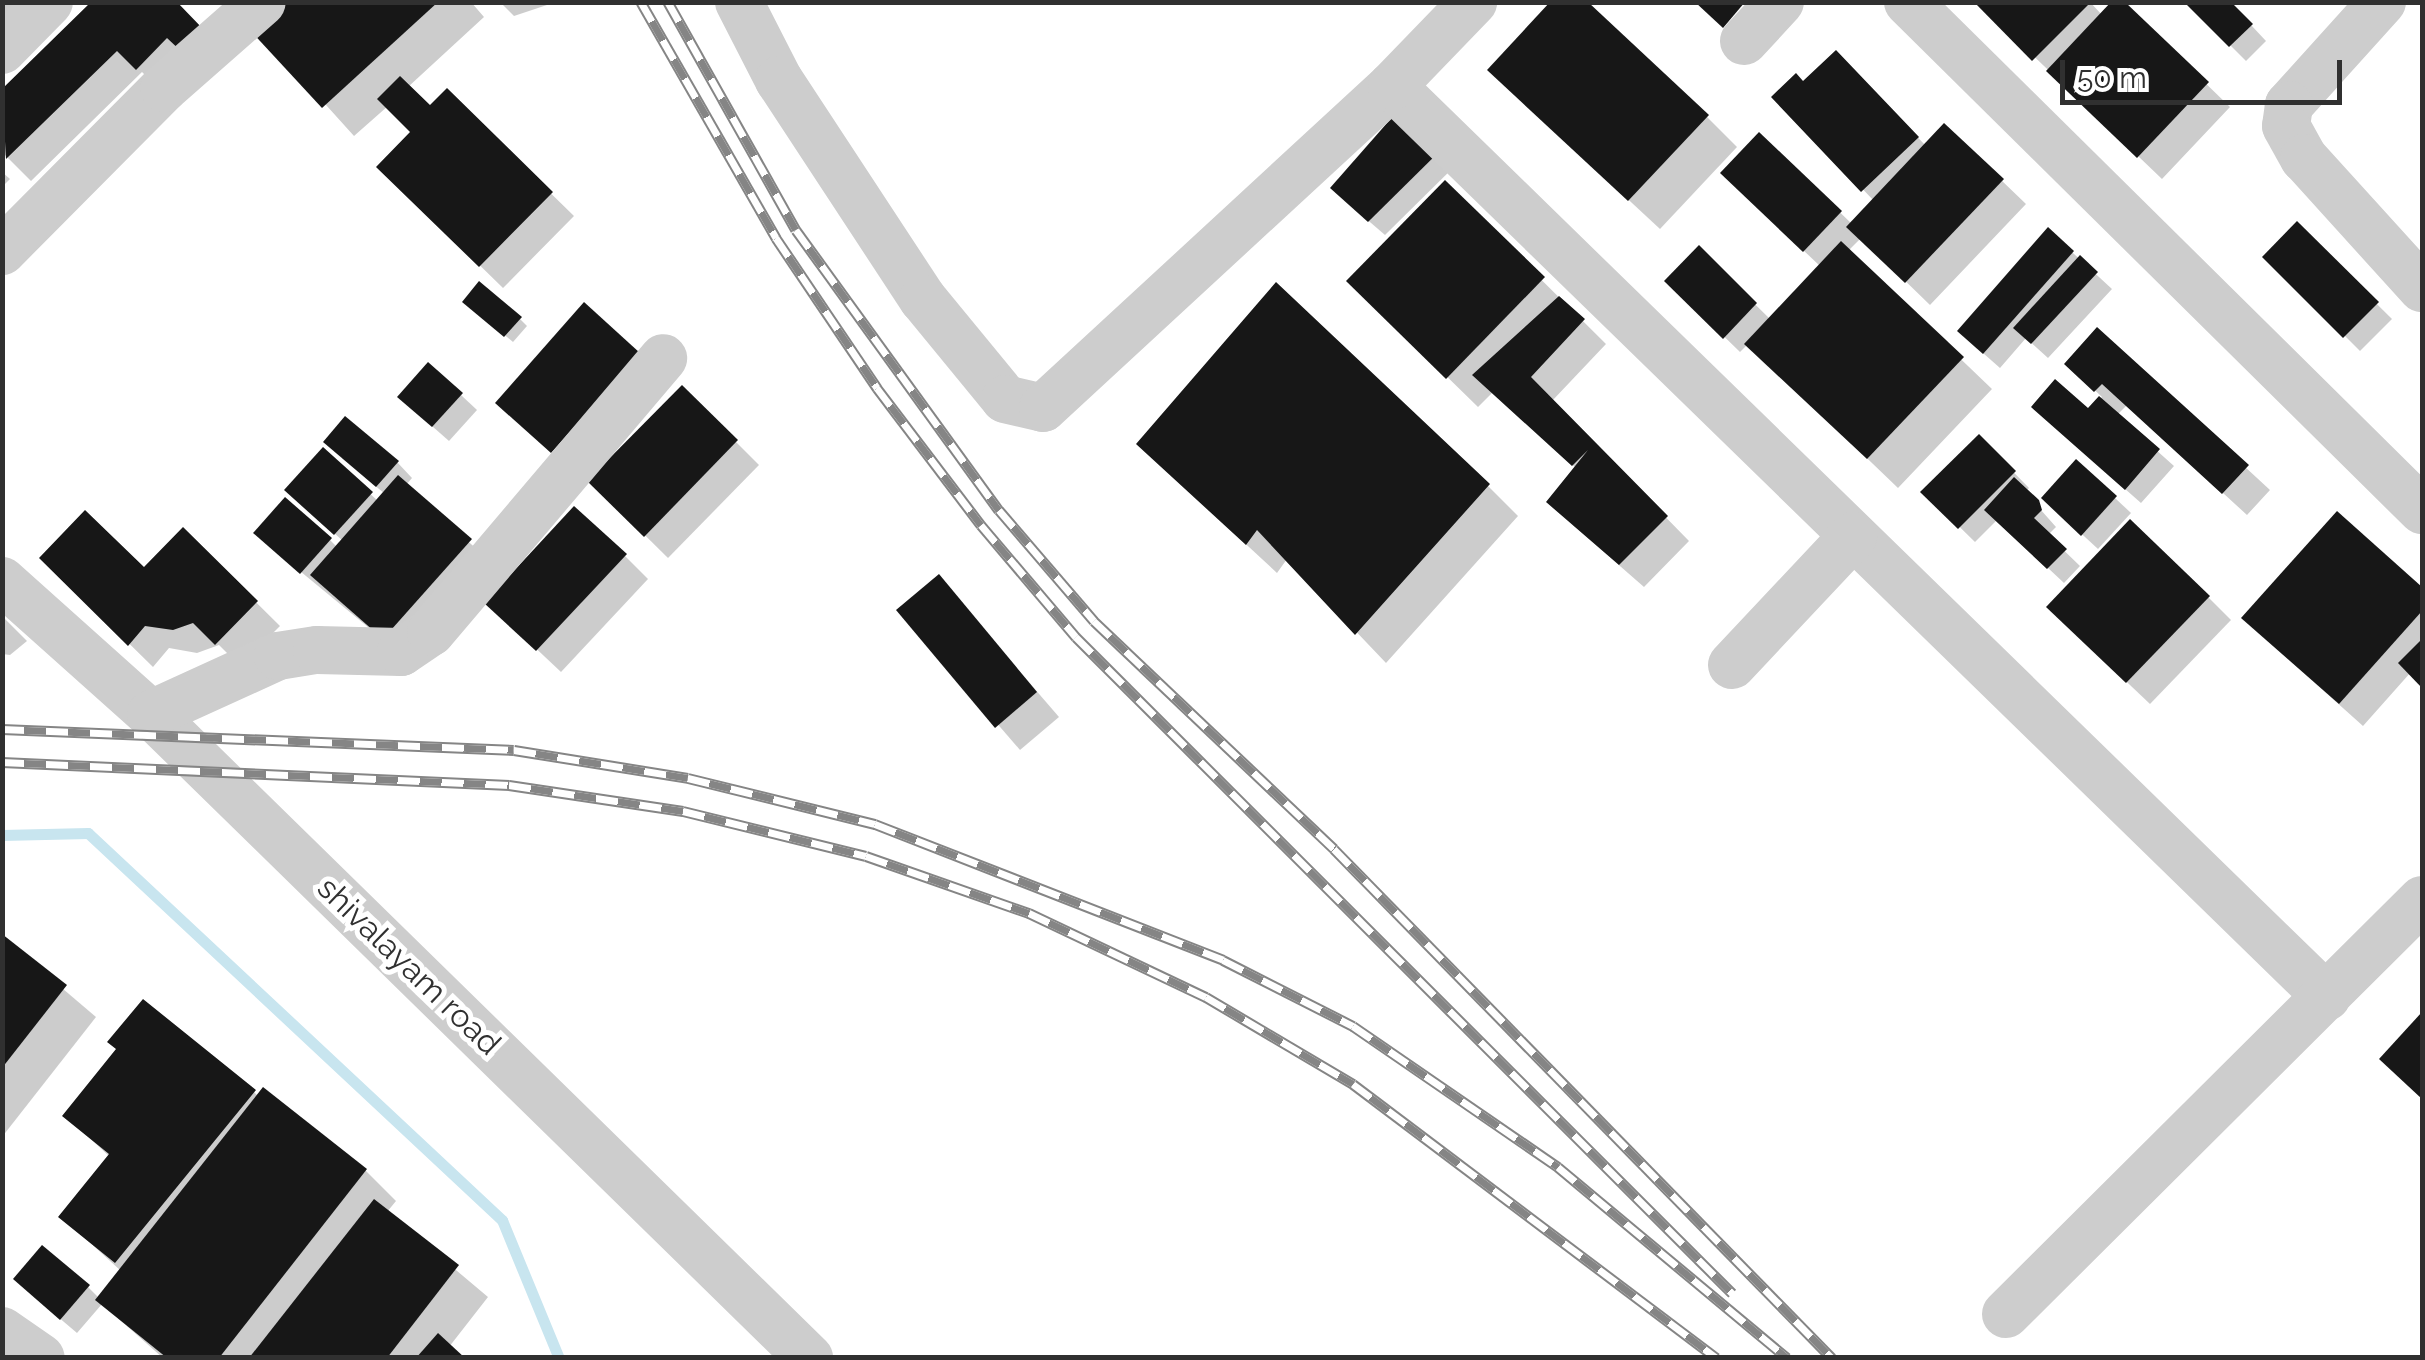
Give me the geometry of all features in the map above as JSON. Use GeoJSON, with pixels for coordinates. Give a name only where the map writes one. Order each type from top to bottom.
{"type":"FeatureCollection","features":[{"type":"Feature","properties":{"kind":"street"},"geometry":{"type":"LineString","coordinates":[[2,50],[50,2]]}},
{"type":"Feature","properties":{"kind":"street"},"geometry":{"type":"LineString","coordinates":[[2,250],[164,88],[262,2]]}},
{"type":"Feature","properties":{"kind":"street"},"geometry":{"type":"LineString","coordinates":[[739,2],[779,80],[923,299],[1005,398],[1044,408],[1392,86],[1473,2]]}},
{"type":"Feature","properties":{"kind":"street"},"geometry":{"type":"LineString","coordinates":[[1744,41],[1780,2]]}},
{"type":"Feature","properties":{"kind":"street"},"geometry":{"type":"LineString","coordinates":[[1908,2],[2422,510]]}},
{"type":"Feature","properties":{"kind":"street"},"geometry":{"type":"LineString","coordinates":[[2382,2],[2289,106],[2286,126],[2304,158],[2422,288]]}},
{"type":"Feature","properties":{"kind":"street"},"geometry":{"type":"LineString","coordinates":[[1392,86],[2327,997]]}},
{"type":"Feature","properties":{"kind":"street"},"geometry":{"type":"LineString","coordinates":[[151,714],[278,656],[316,650],[401,652],[431,632],[662,358]]}},
{"type":"Feature","properties":{"kind":"street"},"geometry":{"type":"LineString","coordinates":[[1732,664],[1853,536]]}},
{"type":"Feature","properties":{"kind":"street","name":"shivalayam road"},"geometry":{"type":"LineString","coordinates":[[2,581],[151,714],[809,1358]]}},
{"type":"Feature","properties":{"kind":"street"},"geometry":{"type":"LineString","coordinates":[[2006,1314],[2422,900]]}},
{"type":"Feature","properties":{"kind":"street"},"geometry":{"type":"LineString","coordinates":[[2,1331],[40,1358]]}},
{"type":"Feature","properties":{"kind":"building"},"geometry":{"type":"Polygon","coordinates":[[[91,2],[177,2],[205,31],[183,53],[167,38],[136,70],[117,51],[6,159],[2,89],[91,2]]]}},
{"type":"Feature","properties":{"kind":"building"},"geometry":{"type":"Polygon","coordinates":[[[278,2],[438,2],[322,108],[249,29],[278,2]]]}},
{"type":"Feature","properties":{"kind":"building"},"geometry":{"type":"Polygon","coordinates":[[[1550,2],[1588,2],[1709,115],[1628,201],[1487,70],[1550,2]]]}},
{"type":"Feature","properties":{"kind":"building"},"geometry":{"type":"Polygon","coordinates":[[[1695,2],[1745,2],[1723,28],[1695,2]]]}},
{"type":"Feature","properties":{"kind":"building"},"geometry":{"type":"Polygon","coordinates":[[[1974,2],[2091,2],[2032,61],[1974,2]]]}},
{"type":"Feature","properties":{"kind":"building"},"geometry":{"type":"Polygon","coordinates":[[[2111,2],[2125,2],[2209,82],[2137,158],[2046,71],[2111,2]]]}},
{"type":"Feature","properties":{"kind":"building"},"geometry":{"type":"Polygon","coordinates":[[[2184,2],[2231,2],[2253,24],[2229,47],[2184,2]]]}},
{"type":"Feature","properties":{"kind":"building"},"geometry":{"type":"Polygon","coordinates":[[[1836,50],[1919,137],[1861,192],[1771,97],[1796,73],[1803,81],[1836,50]]]}},
{"type":"Feature","properties":{"kind":"building"},"geometry":{"type":"Polygon","coordinates":[[[400,76],[430,105],[447,88],[553,192],[479,267],[376,167],[410,132],[377,99],[400,76]]]}},
{"type":"Feature","properties":{"kind":"building"},"geometry":{"type":"Polygon","coordinates":[[[1395,114],[1449,142],[1368,222],[1330,188],[1395,114]]]}},
{"type":"Feature","properties":{"kind":"building"},"geometry":{"type":"Polygon","coordinates":[[[1944,123],[2004,179],[1905,283],[1846,227],[1944,123]]]}},
{"type":"Feature","properties":{"kind":"building"},"geometry":{"type":"Polygon","coordinates":[[[1759,132],[1842,211],[1803,252],[1720,173],[1759,132]]]}},
{"type":"Feature","properties":{"kind":"building"},"geometry":{"type":"Polygon","coordinates":[[[1445,180],[1545,277],[1446,379],[1346,281],[1445,180]]]}},
{"type":"Feature","properties":{"kind":"building"},"geometry":{"type":"Polygon","coordinates":[[[2297,221],[2379,302],[2343,338],[2262,257],[2297,221]]]}},
{"type":"Feature","properties":{"kind":"building"},"geometry":{"type":"Polygon","coordinates":[[[2048,227],[2074,251],[1983,354],[1957,331],[2048,227]]]}},
{"type":"Feature","properties":{"kind":"building"},"geometry":{"type":"Polygon","coordinates":[[[1841,241],[1964,357],[1867,459],[1744,344],[1841,241]]]}},
{"type":"Feature","properties":{"kind":"building"},"geometry":{"type":"Polygon","coordinates":[[[1699,245],[1757,303],[1723,339],[1664,281],[1699,245]]]}},
{"type":"Feature","properties":{"kind":"building"},"geometry":{"type":"Polygon","coordinates":[[[2080,255],[2098,272],[2031,344],[2013,328],[2080,255]]]}},
{"type":"Feature","properties":{"kind":"building"},"geometry":{"type":"Polygon","coordinates":[[[479,281],[522,317],[504,337],[462,302],[479,281]]]}},
{"type":"Feature","properties":{"kind":"building"},"geometry":{"type":"Polygon","coordinates":[[[1276,282],[1490,484],[1355,635],[1257,530],[1246,545],[1136,444],[1276,282]]]}},
{"type":"Feature","properties":{"kind":"building"},"geometry":{"type":"Polygon","coordinates":[[[1559,296],[1585,319],[1531,377],[1668,516],[1619,565],[1546,502],[1588,450],[1572,466],[1472,375],[1559,296]]]}},
{"type":"Feature","properties":{"kind":"building"},"geometry":{"type":"Polygon","coordinates":[[[584,302],[640,353],[551,453],[495,403],[584,302]]]}},
{"type":"Feature","properties":{"kind":"building"},"geometry":{"type":"Polygon","coordinates":[[[2097,327],[2249,465],[2222,494],[2102,384],[2094,392],[2064,364],[2097,327]]]}},
{"type":"Feature","properties":{"kind":"building"},"geometry":{"type":"Polygon","coordinates":[[[428,362],[463,393],[432,427],[397,397],[428,362]]]}},
{"type":"Feature","properties":{"kind":"building"},"geometry":{"type":"Polygon","coordinates":[[[2055,379],[2088,408],[2099,396],[2160,449],[2125,490],[2031,407],[2055,379]]]}},
{"type":"Feature","properties":{"kind":"building"},"geometry":{"type":"Polygon","coordinates":[[[682,385],[738,440],[644,537],[587,481],[682,385]]]}},
{"type":"Feature","properties":{"kind":"building"},"geometry":{"type":"Polygon","coordinates":[[[345,416],[399,461],[376,487],[323,442],[345,416]]]}},
{"type":"Feature","properties":{"kind":"building"},"geometry":{"type":"Polygon","coordinates":[[[1979,434],[2016,471],[1958,529],[1920,492],[1979,434]]]}},
{"type":"Feature","properties":{"kind":"building"},"geometry":{"type":"Polygon","coordinates":[[[323,447],[373,492],[334,535],[284,490],[323,447]]]}},
{"type":"Feature","properties":{"kind":"building"},"geometry":{"type":"Polygon","coordinates":[[[2076,459],[2117,496],[2081,536],[2041,498],[2076,459]]]}},
{"type":"Feature","properties":{"kind":"building"},"geometry":{"type":"Polygon","coordinates":[[[398,475],[472,539],[383,639],[310,575],[398,475]]]}},
{"type":"Feature","properties":{"kind":"building"},"geometry":{"type":"Polygon","coordinates":[[[2014,477],[2039,500],[2042,510],[2034,518],[2067,549],[2047,569],[1984,510],[2014,477]]]}},
{"type":"Feature","properties":{"kind":"building"},"geometry":{"type":"Polygon","coordinates":[[[285,497],[332,538],[300,574],[253,533],[285,497]]]}},
{"type":"Feature","properties":{"kind":"building"},"geometry":{"type":"Polygon","coordinates":[[[574,506],[627,554],[536,651],[484,603],[574,506]]]}},
{"type":"Feature","properties":{"kind":"building"},"geometry":{"type":"Polygon","coordinates":[[[85,510],[144,567],[183,527],[258,601],[215,645],[193,623],[173,630],[145,626],[128,646],[39,558],[85,510]]]}},
{"type":"Feature","properties":{"kind":"building"},"geometry":{"type":"Polygon","coordinates":[[[2337,511],[2422,587],[2422,611],[2339,704],[2241,618],[2337,511]]]}},
{"type":"Feature","properties":{"kind":"building"},"geometry":{"type":"Polygon","coordinates":[[[2130,519],[2210,596],[2126,683],[2046,607],[2130,519]]]}},
{"type":"Feature","properties":{"kind":"building"},"geometry":{"type":"Polygon","coordinates":[[[939,574],[1037,692],[995,728],[896,610],[939,574]]]}},
{"type":"Feature","properties":{"kind":"building"},"geometry":{"type":"Polygon","coordinates":[[[2422,639],[2422,688],[2398,663],[2422,639]]]}},
{"type":"Feature","properties":{"kind":"building"},"geometry":{"type":"Polygon","coordinates":[[[2,934],[67,985],[2,1068],[2,934]]]}},
{"type":"Feature","properties":{"kind":"building"},"geometry":{"type":"Polygon","coordinates":[[[143,999],[256,1090],[115,1263],[58,1217],[109,1154],[62,1116],[116,1049],[107,1042],[143,999]]]}},
{"type":"Feature","properties":{"kind":"building"},"geometry":{"type":"Polygon","coordinates":[[[2422,1012],[2422,1099],[2379,1059],[2422,1012]]]}},
{"type":"Feature","properties":{"kind":"building"},"geometry":{"type":"Polygon","coordinates":[[[263,1087],[367,1169],[219,1358],[167,1358],[95,1300],[263,1087]]]}},
{"type":"Feature","properties":{"kind":"building"},"geometry":{"type":"Polygon","coordinates":[[[374,1199],[459,1265],[387,1358],[249,1358],[374,1199]]]}},
{"type":"Feature","properties":{"kind":"building"},"geometry":{"type":"Polygon","coordinates":[[[42,1245],[90,1285],[60,1320],[13,1279],[42,1245]]]}},
{"type":"Feature","properties":{"kind":"building"},"geometry":{"type":"Polygon","coordinates":[[[438,1333],[465,1358],[416,1358],[438,1333]]]}},
{"type":"Feature","properties":{"kind":"waterway"},"geometry":{"type":"LineString","coordinates":[[2,835],[88,833],[502,1220],[559,1358]]}},
{"type":"Feature","properties":{"kind":"railway"},"geometry":{"type":"LineString","coordinates":[[641,2],[776,238],[877,388],[981,525],[1076,637],[1732,1293]]}},
{"type":"Feature","properties":{"kind":"railway"},"geometry":{"type":"LineString","coordinates":[[668,2],[796,230],[999,510],[1094,621],[1334,849],[1832,1358]]}},
{"type":"Feature","properties":{"kind":"railway"},"geometry":{"type":"LineString","coordinates":[[2,729],[514,750],[688,778],[875,824],[1223,960],[1353,1026],[1558,1167],[1787,1358]]}},
{"type":"Feature","properties":{"kind":"railway"},"geometry":{"type":"LineString","coordinates":[[2,762],[509,785],[683,811],[866,856],[1029,913],[1206,997],[1353,1084],[1716,1358]]}}]}
